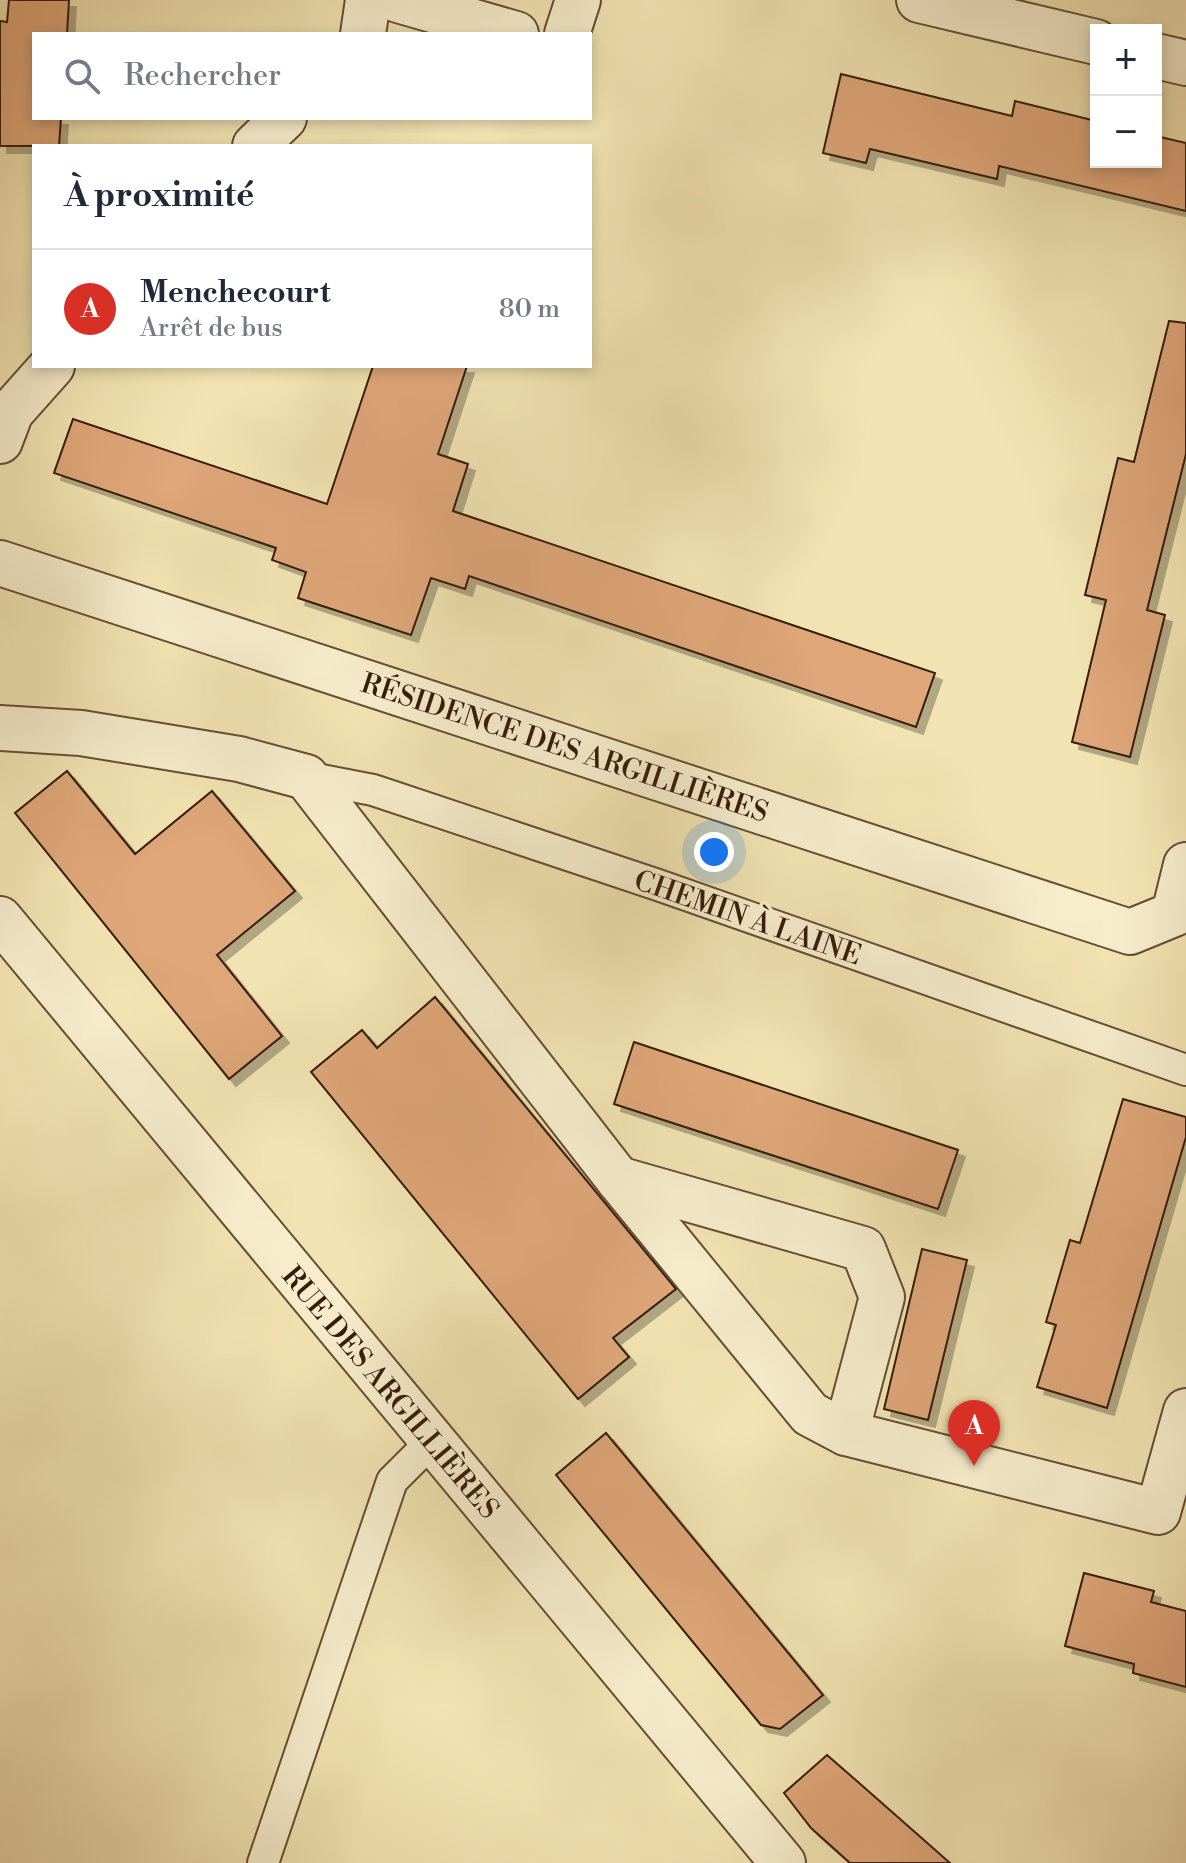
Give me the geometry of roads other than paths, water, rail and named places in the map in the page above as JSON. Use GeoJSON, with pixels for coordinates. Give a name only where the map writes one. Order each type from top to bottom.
{"type":"FeatureCollection","features":[{"type":"Feature","properties":{"kind":"street"},"geometry":{"type":"LineString","coordinates":[[363,32],[368,0]]}},
{"type":"Feature","properties":{"kind":"street"},"geometry":{"type":"LineString","coordinates":[[398,0],[509,32]]}},
{"type":"Feature","properties":{"kind":"street"},"geometry":{"type":"LineString","coordinates":[[568,32],[578,0]]}},
{"type":"Feature","properties":{"kind":"street"},"geometry":{"type":"LineString","coordinates":[[919,0],[1090,41]]}},
{"type":"Feature","properties":{"kind":"street"},"geometry":{"type":"LineString","coordinates":[[1162,57],[1186,63]]}},
{"type":"Feature","properties":{"kind":"street"},"geometry":{"type":"LineString","coordinates":[[257,144],[282,120]]}},
{"type":"Feature","properties":{"kind":"street"},"geometry":{"type":"LineString","coordinates":[[0,441],[11,412],[50,368]]}},
{"type":"Feature","properties":{"kind":"street","name":"RÉSIDENCE DES ARGILLIÈRES"},"geometry":{"type":"LineString","coordinates":[[0,563],[1130,932],[1174,914],[1186,865]]}},
{"type":"Feature","properties":{"kind":"street"},"geometry":{"type":"LineString","coordinates":[[0,728],[81,733],[239,759],[306,777],[618,1179],[810,1414],[846,1433],[1158,1512],[1186,1411]]}},
{"type":"Feature","properties":{"kind":"street","name":"RUE DES ARGILLIÈRES"},"geometry":{"type":"LineString","coordinates":[[0,919],[783,1863]]}},
{"type":"Feature","properties":{"kind":"street"},"geometry":{"type":"LineString","coordinates":[[618,1179],[863,1249],[882,1297],[846,1433]]}},
{"type":"Feature","properties":{"kind":"lane","name":"CHEMIN À LAINE"},"geometry":{"type":"LineString","coordinates":[[306,777],[373,790],[658,885],[1186,1070]]}},
{"type":"Feature","properties":{"kind":"lane"},"geometry":{"type":"LineString","coordinates":[[263,1863],[392,1481],[432,1441]]}},
{"type":"Feature","properties":{"kind":"place","name":"Menchecourt"},"geometry":{"type":"Point","coordinates":[974,1466]}}]}
